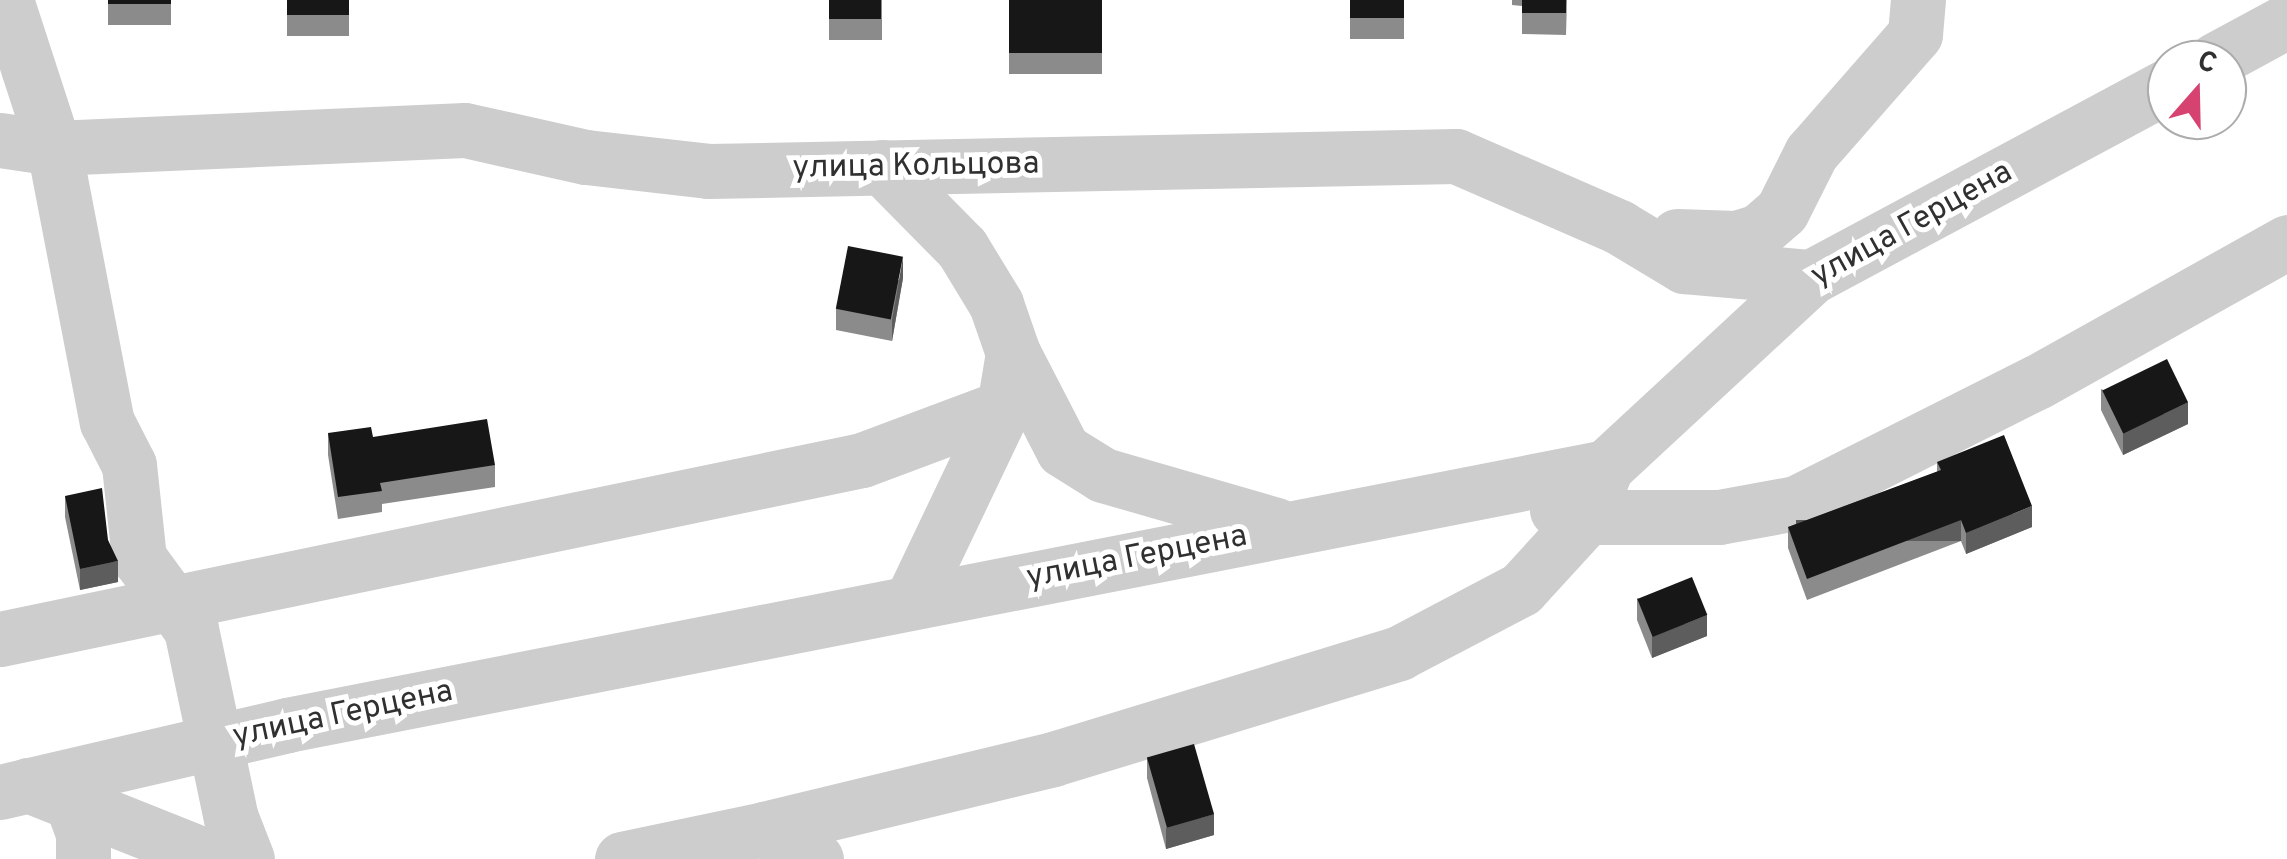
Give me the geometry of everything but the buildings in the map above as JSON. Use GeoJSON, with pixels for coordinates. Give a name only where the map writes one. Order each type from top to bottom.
{"type":"FeatureCollection","features":[{"type":"Feature","properties":{"kind":"street"},"geometry":{"type":"LineString","coordinates":[[6,0],[54,148],[107,422],[129,465],[140,558],[173,598],[191,629],[218,741],[231,818],[247,859]]}},
{"type":"Feature","properties":{"kind":"street"},"geometry":{"type":"LineString","coordinates":[[1620,227],[1714,241],[1759,232],[1782,211],[1793,182],[1855,96],[1915,34],[1918,0]]}},
{"type":"Feature","properties":{"kind":"street"},"geometry":{"type":"LineString","coordinates":[[2247,43],[2287,21]]}},
{"type":"Feature","properties":{"kind":"street","name":"улица Герцена"},"geometry":{"type":"LineString","coordinates":[[34,793],[218,741],[1606,467],[1811,278],[2147,97]]}},
{"type":"Feature","properties":{"kind":"street","name":"улица Кольцова"},"geometry":{"type":"LineString","coordinates":[[0,140],[54,148],[466,130],[586,156],[708,171],[1456,156],[1620,227],[1684,266],[1811,278]]}},
{"type":"Feature","properties":{"kind":"street"},"geometry":{"type":"LineString","coordinates":[[882,167],[962,248],[996,304],[1014,353],[1063,450],[1102,474],[1288,528]]}},
{"type":"Feature","properties":{"kind":"street"},"geometry":{"type":"LineString","coordinates":[[1476,492],[1587,517],[1720,517],[1796,503],[2037,382],[2287,242]]}},
{"type":"Feature","properties":{"kind":"street"},"geometry":{"type":"LineString","coordinates":[[911,602],[1004,406],[1014,353]]}},
{"type":"Feature","properties":{"kind":"street"},"geometry":{"type":"LineString","coordinates":[[0,638],[173,598],[862,460],[1004,406]]}},
{"type":"Feature","properties":{"kind":"street"},"geometry":{"type":"LineString","coordinates":[[622,859],[1053,759],[1399,653],[1470,622],[1521,589],[1587,517],[1606,467]]}},
{"type":"Feature","properties":{"kind":"street"},"geometry":{"type":"LineString","coordinates":[[34,793],[83,833],[83,859]]}},
{"type":"Feature","properties":{"kind":"street"},"geometry":{"type":"LineString","coordinates":[[34,793],[214,859]]}},
{"type":"Feature","properties":{"kind":"street"},"geometry":{"type":"LineString","coordinates":[[764,829],[816,859]]}}]}
